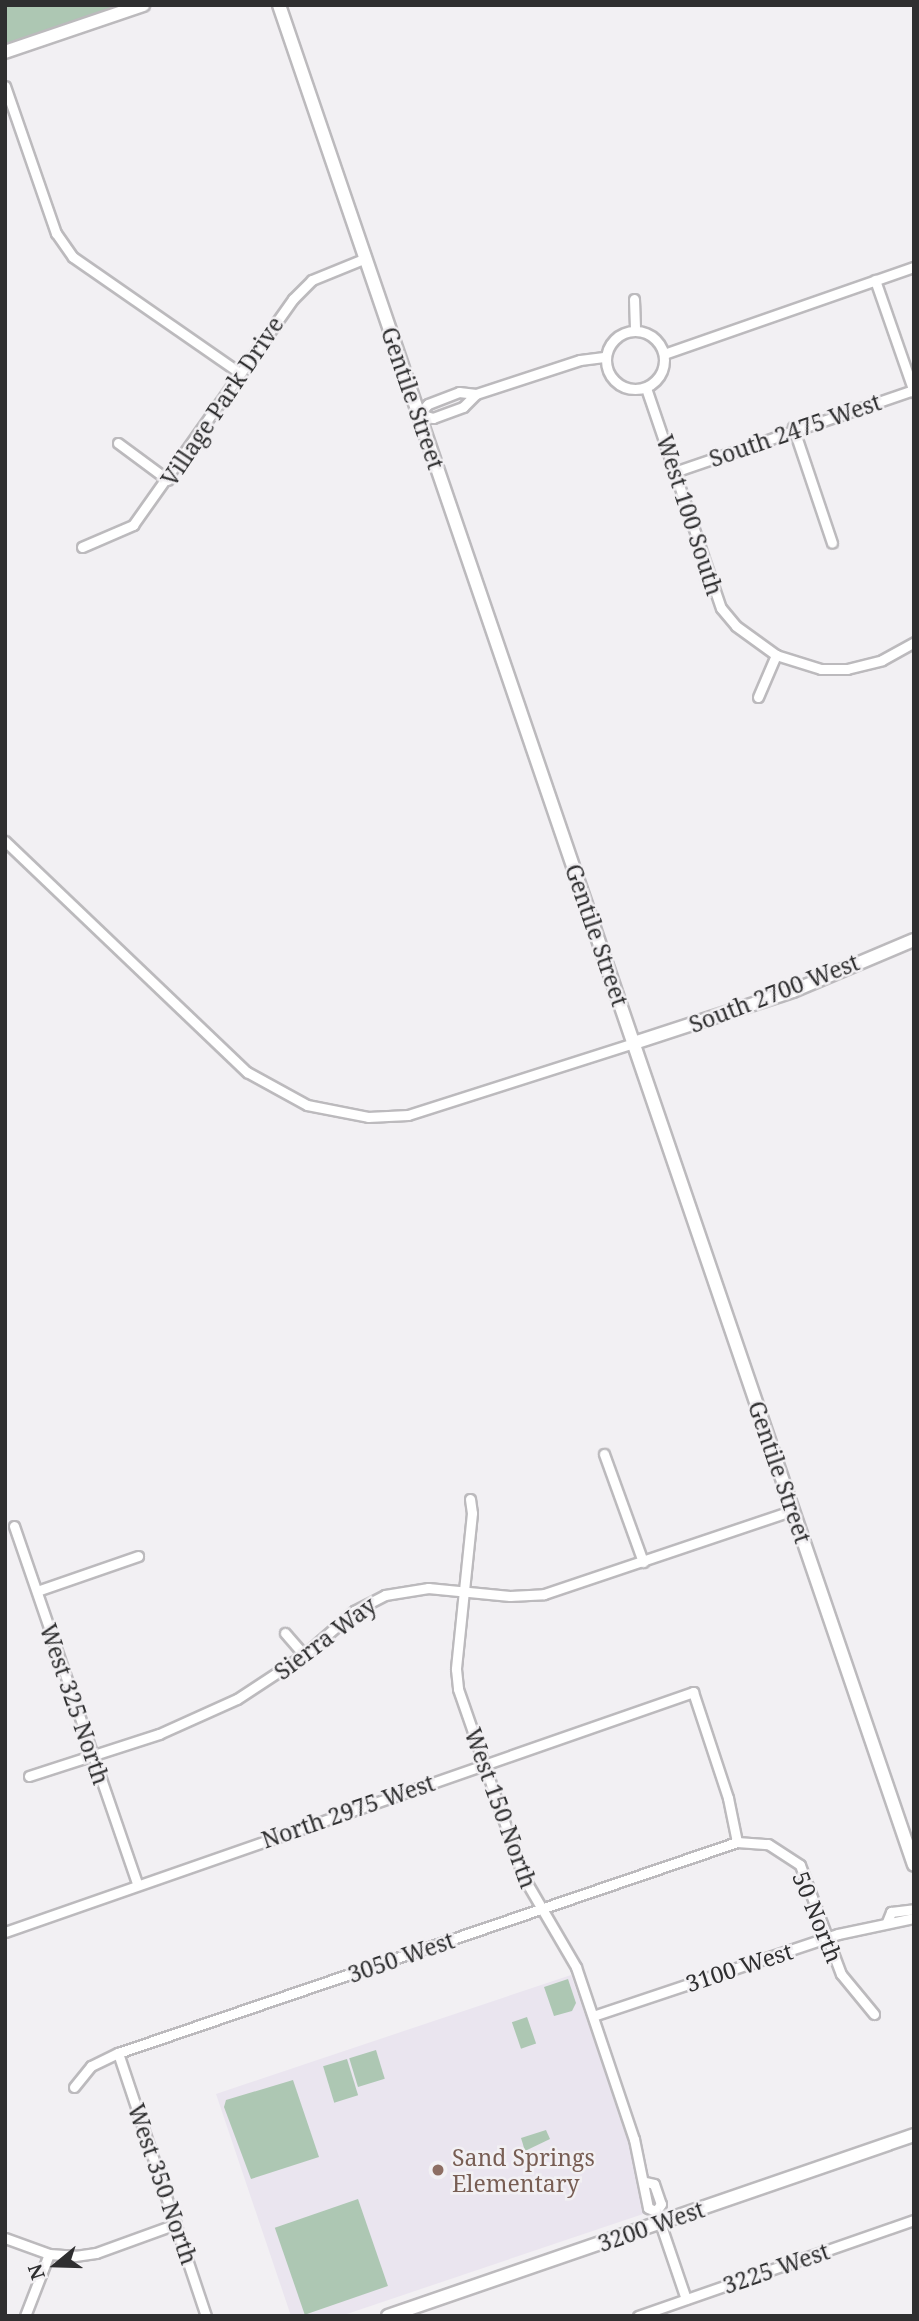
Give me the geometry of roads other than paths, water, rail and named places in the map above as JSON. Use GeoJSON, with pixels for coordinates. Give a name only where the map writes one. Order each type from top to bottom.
{"type":"FeatureCollection","features":[{"type":"Feature","properties":{"kind":"main road"},"geometry":{"type":"LineString","coordinates":[[5,52],[143,5]]}},
{"type":"Feature","properties":{"kind":"main road","name":"Gentile Street"},"geometry":{"type":"LineString","coordinates":[[279,5],[914,1865]]}},
{"type":"Feature","properties":{"kind":"main road","name":"South 2700 West"},"geometry":{"type":"LineString","coordinates":[[634,1043],[793,991],[914,940]]}},
{"type":"Feature","properties":{"kind":"main road","name":"3200 West"},"geometry":{"type":"LineString","coordinates":[[388,2316],[422,2310],[658,2217],[914,2135]]}},
{"type":"Feature","properties":{"kind":"street"},"geometry":{"type":"LineString","coordinates":[[5,86],[56,233],[73,257],[240,373]]}},
{"type":"Feature","properties":{"kind":"street","name":"Village Park Drive"},"geometry":{"type":"LineString","coordinates":[[82,547],[133,525],[168,480],[293,299],[312,280],[366,258]]}},
{"type":"Feature","properties":{"kind":"street"},"geometry":{"type":"LineString","coordinates":[[664,354],[914,267]]}},
{"type":"Feature","properties":{"kind":"street"},"geometry":{"type":"LineString","coordinates":[[875,280],[913,391]]}},
{"type":"Feature","properties":{"kind":"street"},"geometry":{"type":"LineString","coordinates":[[634,299],[635,331]]}},
{"type":"Feature","properties":{"kind":"street"},"geometry":{"type":"LineString","coordinates":[[635,331],[654,337],[664,354],[663,370],[646,388],[618,384],[606,357],[613,341],[635,331]]}},
{"type":"Feature","properties":{"kind":"street"},"geometry":{"type":"LineString","coordinates":[[476,394],[463,407],[435,418],[419,414],[428,404],[459,393],[476,394],[580,360],[606,357]]}},
{"type":"Feature","properties":{"kind":"street","name":"West 100 South"},"geometry":{"type":"LineString","coordinates":[[646,388],[677,471],[721,608],[746,634],[776,655],[821,669],[847,669],[882,660],[914,642]]}},
{"type":"Feature","properties":{"kind":"street","name":"South 2475 West"},"geometry":{"type":"LineString","coordinates":[[677,471],[793,427],[913,391]]}},
{"type":"Feature","properties":{"kind":"street"},"geometry":{"type":"LineString","coordinates":[[793,427],[832,543]]}},
{"type":"Feature","properties":{"kind":"street"},"geometry":{"type":"LineString","coordinates":[[118,443],[168,480]]}},
{"type":"Feature","properties":{"kind":"street"},"geometry":{"type":"LineString","coordinates":[[758,697],[776,655]]}},
{"type":"Feature","properties":{"kind":"street"},"geometry":{"type":"LineString","coordinates":[[5,841],[247,1072],[307,1105],[368,1117],[408,1115],[634,1043]]}},
{"type":"Feature","properties":{"kind":"street"},"geometry":{"type":"LineString","coordinates":[[604,1454],[643,1562]]}},
{"type":"Feature","properties":{"kind":"street","name":"West 150 North"},"geometry":{"type":"LineString","coordinates":[[470,1499],[465,1592],[456,1680],[524,1878],[576,1968],[646,2182],[654,2184],[661,2204],[658,2217],[686,2299]]}},
{"type":"Feature","properties":{"kind":"street","name":"Sierra Way"},"geometry":{"type":"LineString","coordinates":[[29,1776],[201,1717],[267,1682],[304,1655],[354,1611],[385,1595],[428,1588],[544,1594],[793,1510]]}},
{"type":"Feature","properties":{"kind":"street","name":"West 325 North"},"geometry":{"type":"LineString","coordinates":[[14,1525],[136,1883]]}},
{"type":"Feature","properties":{"kind":"street"},"geometry":{"type":"LineString","coordinates":[[37,1591],[138,1556]]}},
{"type":"Feature","properties":{"kind":"street"},"geometry":{"type":"LineString","coordinates":[[285,1633],[304,1655]]}},
{"type":"Feature","properties":{"kind":"street","name":"North 2975 West"},"geometry":{"type":"LineString","coordinates":[[5,1932],[136,1883],[692,1692],[728,1798],[737,1842]]}},
{"type":"Feature","properties":{"kind":"street","name":"3050 West"},"geometry":{"type":"LineString","coordinates":[[74,2087],[91,2066],[118,2053],[737,1842]]}},
{"type":"Feature","properties":{"kind":"street","name":"50 North"},"geometry":{"type":"LineString","coordinates":[[737,1842],[768,1844],[800,1865],[848,1987],[874,2014]]}},
{"type":"Feature","properties":{"kind":"street","name":"3100 West"},"geometry":{"type":"LineString","coordinates":[[887,1922],[891,1912],[914,1909]]}},
{"type":"Feature","properties":{"kind":"street","name":"3100 West"},"geometry":{"type":"LineString","coordinates":[[593,2016],[828,1938],[887,1922],[895,1925],[914,1918]]}},
{"type":"Feature","properties":{"kind":"street","name":"West 350 North"},"geometry":{"type":"LineString","coordinates":[[118,2053],[206,2316]]}},
{"type":"Feature","properties":{"kind":"street","name":"3225 West"},"geometry":{"type":"LineString","coordinates":[[638,2316],[914,2220]]}},
{"type":"Feature","properties":{"kind":"street"},"geometry":{"type":"LineString","coordinates":[[5,2238],[49,2254],[96,2253],[176,2224]]}},
{"type":"Feature","properties":{"kind":"street"},"geometry":{"type":"LineString","coordinates":[[25,2316],[49,2254]]}},
{"type":"Feature","properties":{"kind":"place","name":"Sand Springs Elementary"},"geometry":{"type":"Point","coordinates":[438,2170]}}]}
